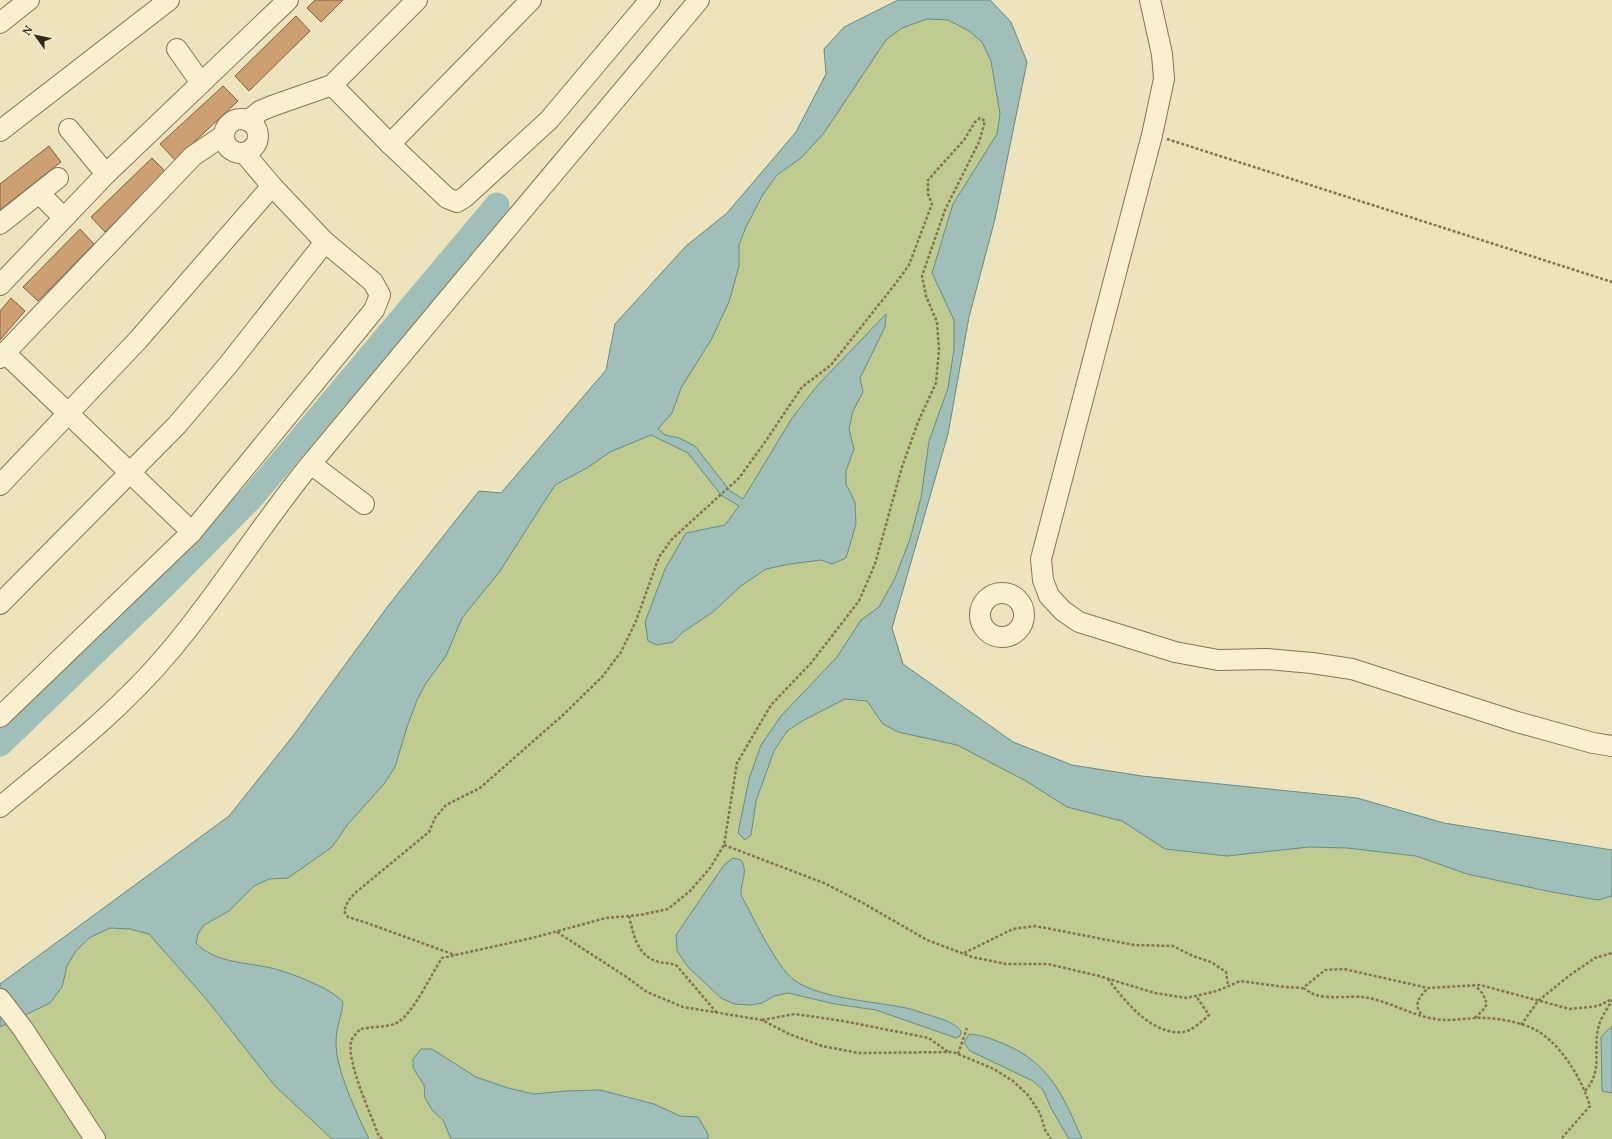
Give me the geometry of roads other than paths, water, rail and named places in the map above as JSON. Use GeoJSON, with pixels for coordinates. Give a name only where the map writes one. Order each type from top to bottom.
{"type":"FeatureCollection","features":[{"type":"Feature","properties":{"kind":"street"},"geometry":{"type":"LineString","coordinates":[[0,23],[29,0]]}},
{"type":"Feature","properties":{"kind":"street"},"geometry":{"type":"LineString","coordinates":[[0,131],[169,0]]}},
{"type":"Feature","properties":{"kind":"street"},"geometry":{"type":"LineString","coordinates":[[0,285],[106,174],[288,0]]}},
{"type":"Feature","properties":{"kind":"street"},"geometry":{"type":"LineString","coordinates":[[248,120],[256,128],[258,138],[254,148],[239,154],[229,149],[224,140],[225,130],[232,122],[237,120],[248,120],[260,111],[272,106],[332,85],[417,0]]}},
{"type":"Feature","properties":{"kind":"street"},"geometry":{"type":"LineString","coordinates":[[390,144],[531,0]]}},
{"type":"Feature","properties":{"kind":"street"},"geometry":{"type":"LineString","coordinates":[[332,85],[390,144],[447,198],[457,202],[465,198],[548,120],[650,0]]}},
{"type":"Feature","properties":{"kind":"street"},"geometry":{"type":"LineString","coordinates":[[0,807],[77,743],[137,688],[171,651],[203,609],[251,540],[311,464],[699,0]]}},
{"type":"Feature","properties":{"kind":"street"},"geometry":{"type":"LineString","coordinates":[[1150,0],[1162,54],[1164,80],[1152,134],[1041,559],[1042,580],[1049,596],[1063,611],[1079,622],[1175,652],[1218,660],[1274,660],[1312,663],[1352,669],[1516,722],[1593,743],[1612,746]]}},
{"type":"Feature","properties":{"kind":"street"},"geometry":{"type":"LineString","coordinates":[[177,49],[201,83]]}},
{"type":"Feature","properties":{"kind":"street"},"geometry":{"type":"LineString","coordinates":[[69,129],[106,174]]}},
{"type":"Feature","properties":{"kind":"street"},"geometry":{"type":"LineString","coordinates":[[192,532],[68,414],[2,355],[193,156],[224,135]]}},
{"type":"Feature","properties":{"kind":"street"},"geometry":{"type":"LineString","coordinates":[[0,717],[192,532],[374,310],[380,295],[373,282],[325,242],[272,186],[244,153]]}},
{"type":"Feature","properties":{"kind":"street"},"geometry":{"type":"LineString","coordinates":[[0,224],[58,178]]}},
{"type":"Feature","properties":{"kind":"street"},"geometry":{"type":"LineString","coordinates":[[0,484],[138,340],[272,186]]}},
{"type":"Feature","properties":{"kind":"street"},"geometry":{"type":"LineString","coordinates":[[39,193],[64,218]]}},
{"type":"Feature","properties":{"kind":"street"},"geometry":{"type":"LineString","coordinates":[[0,604],[177,424],[228,365],[325,242]]}},
{"type":"Feature","properties":{"kind":"street"},"geometry":{"type":"LineString","coordinates":[[311,464],[364,504]]}},
{"type":"Feature","properties":{"kind":"street"},"geometry":{"type":"LineString","coordinates":[[1021,604],[1045,587]]}},
{"type":"Feature","properties":{"kind":"street"},"geometry":{"type":"LineString","coordinates":[[0,999],[23,1029],[95,1139]]}},
{"type":"Feature","properties":{"kind":"water"},"geometry":{"type":"Polygon","coordinates":[[[898,0],[990,0],[1011,22],[1027,62],[995,219],[969,317],[948,434],[892,628],[903,664],[1013,742],[1072,765],[1142,776],[1357,798],[1444,823],[1612,850],[1612,896],[1598,900],[1552,892],[1467,874],[1416,856],[1347,848],[1309,847],[1227,856],[1165,849],[1122,821],[1067,807],[1026,781],[957,745],[898,732],[883,724],[867,701],[845,699],[804,720],[787,731],[774,751],[756,801],[751,835],[745,840],[738,833],[749,779],[761,745],[781,716],[837,657],[861,620],[879,607],[895,578],[910,539],[921,498],[929,441],[948,388],[954,349],[954,320],[932,273],[953,204],[997,134],[1000,114],[991,61],[982,42],[969,31],[948,20],[927,19],[902,28],[886,40],[824,133],[801,158],[777,175],[762,196],[746,227],[739,245],[739,266],[729,302],[711,340],[681,388],[672,413],[658,429],[665,435],[679,438],[695,446],[730,491],[743,499],[792,418],[817,386],[886,314],[885,327],[860,378],[863,392],[853,411],[849,429],[854,449],[846,471],[846,484],[855,502],[856,524],[846,558],[832,564],[821,560],[766,569],[741,586],[713,612],[683,632],[673,642],[657,645],[648,641],[645,622],[665,569],[686,533],[725,525],[739,506],[721,495],[688,453],[651,435],[610,452],[587,468],[555,485],[500,571],[462,618],[446,656],[426,683],[417,700],[395,767],[384,784],[348,824],[332,847],[288,878],[269,879],[254,886],[229,911],[204,925],[198,934],[196,943],[204,950],[212,954],[231,961],[271,968],[288,973],[320,986],[343,1002],[336,1036],[339,1064],[348,1091],[369,1139],[332,1139],[275,1086],[207,1000],[149,934],[130,929],[110,928],[89,938],[76,951],[67,966],[62,987],[50,1003],[0,1027],[0,984],[229,816],[293,736],[388,606],[479,491],[501,493],[606,370],[615,324],[686,246],[727,213],[796,132],[826,74],[824,49],[844,27],[898,0]]]}},
{"type":"Feature","properties":{"kind":"water"},"geometry":{"type":"Polygon","coordinates":[[[733,858],[741,860],[744,868],[741,895],[773,953],[787,974],[794,980],[818,991],[833,995],[909,1009],[942,1019],[958,1028],[961,1031],[960,1036],[956,1038],[876,1010],[835,1004],[788,993],[774,996],[762,1003],[751,1005],[734,1004],[721,998],[688,967],[677,951],[676,935],[724,865],[733,858]]]}},
{"type":"Feature","properties":{"kind":"water"},"geometry":{"type":"Polygon","coordinates":[[[1612,1026],[1612,1093],[1602,1091],[1601,1037],[1612,1026]]]}},
{"type":"Feature","properties":{"kind":"water"},"geometry":{"type":"Polygon","coordinates":[[[969,1034],[978,1035],[1004,1044],[1020,1052],[1044,1071],[1053,1082],[1069,1109],[1082,1139],[1069,1139],[1051,1108],[1043,1090],[1033,1081],[970,1051],[964,1043],[969,1034]]]}},
{"type":"Feature","properties":{"kind":"water"},"geometry":{"type":"Polygon","coordinates":[[[421,1049],[432,1049],[476,1077],[508,1088],[534,1094],[600,1090],[654,1104],[680,1116],[698,1117],[708,1134],[708,1139],[451,1139],[443,1120],[432,1110],[425,1098],[424,1085],[413,1068],[413,1059],[421,1049]]]}},
{"type":"Feature","properties":{"kind":"waterway"},"geometry":{"type":"LineString","coordinates":[[0,744],[167,583],[252,497],[497,205]]}}]}
